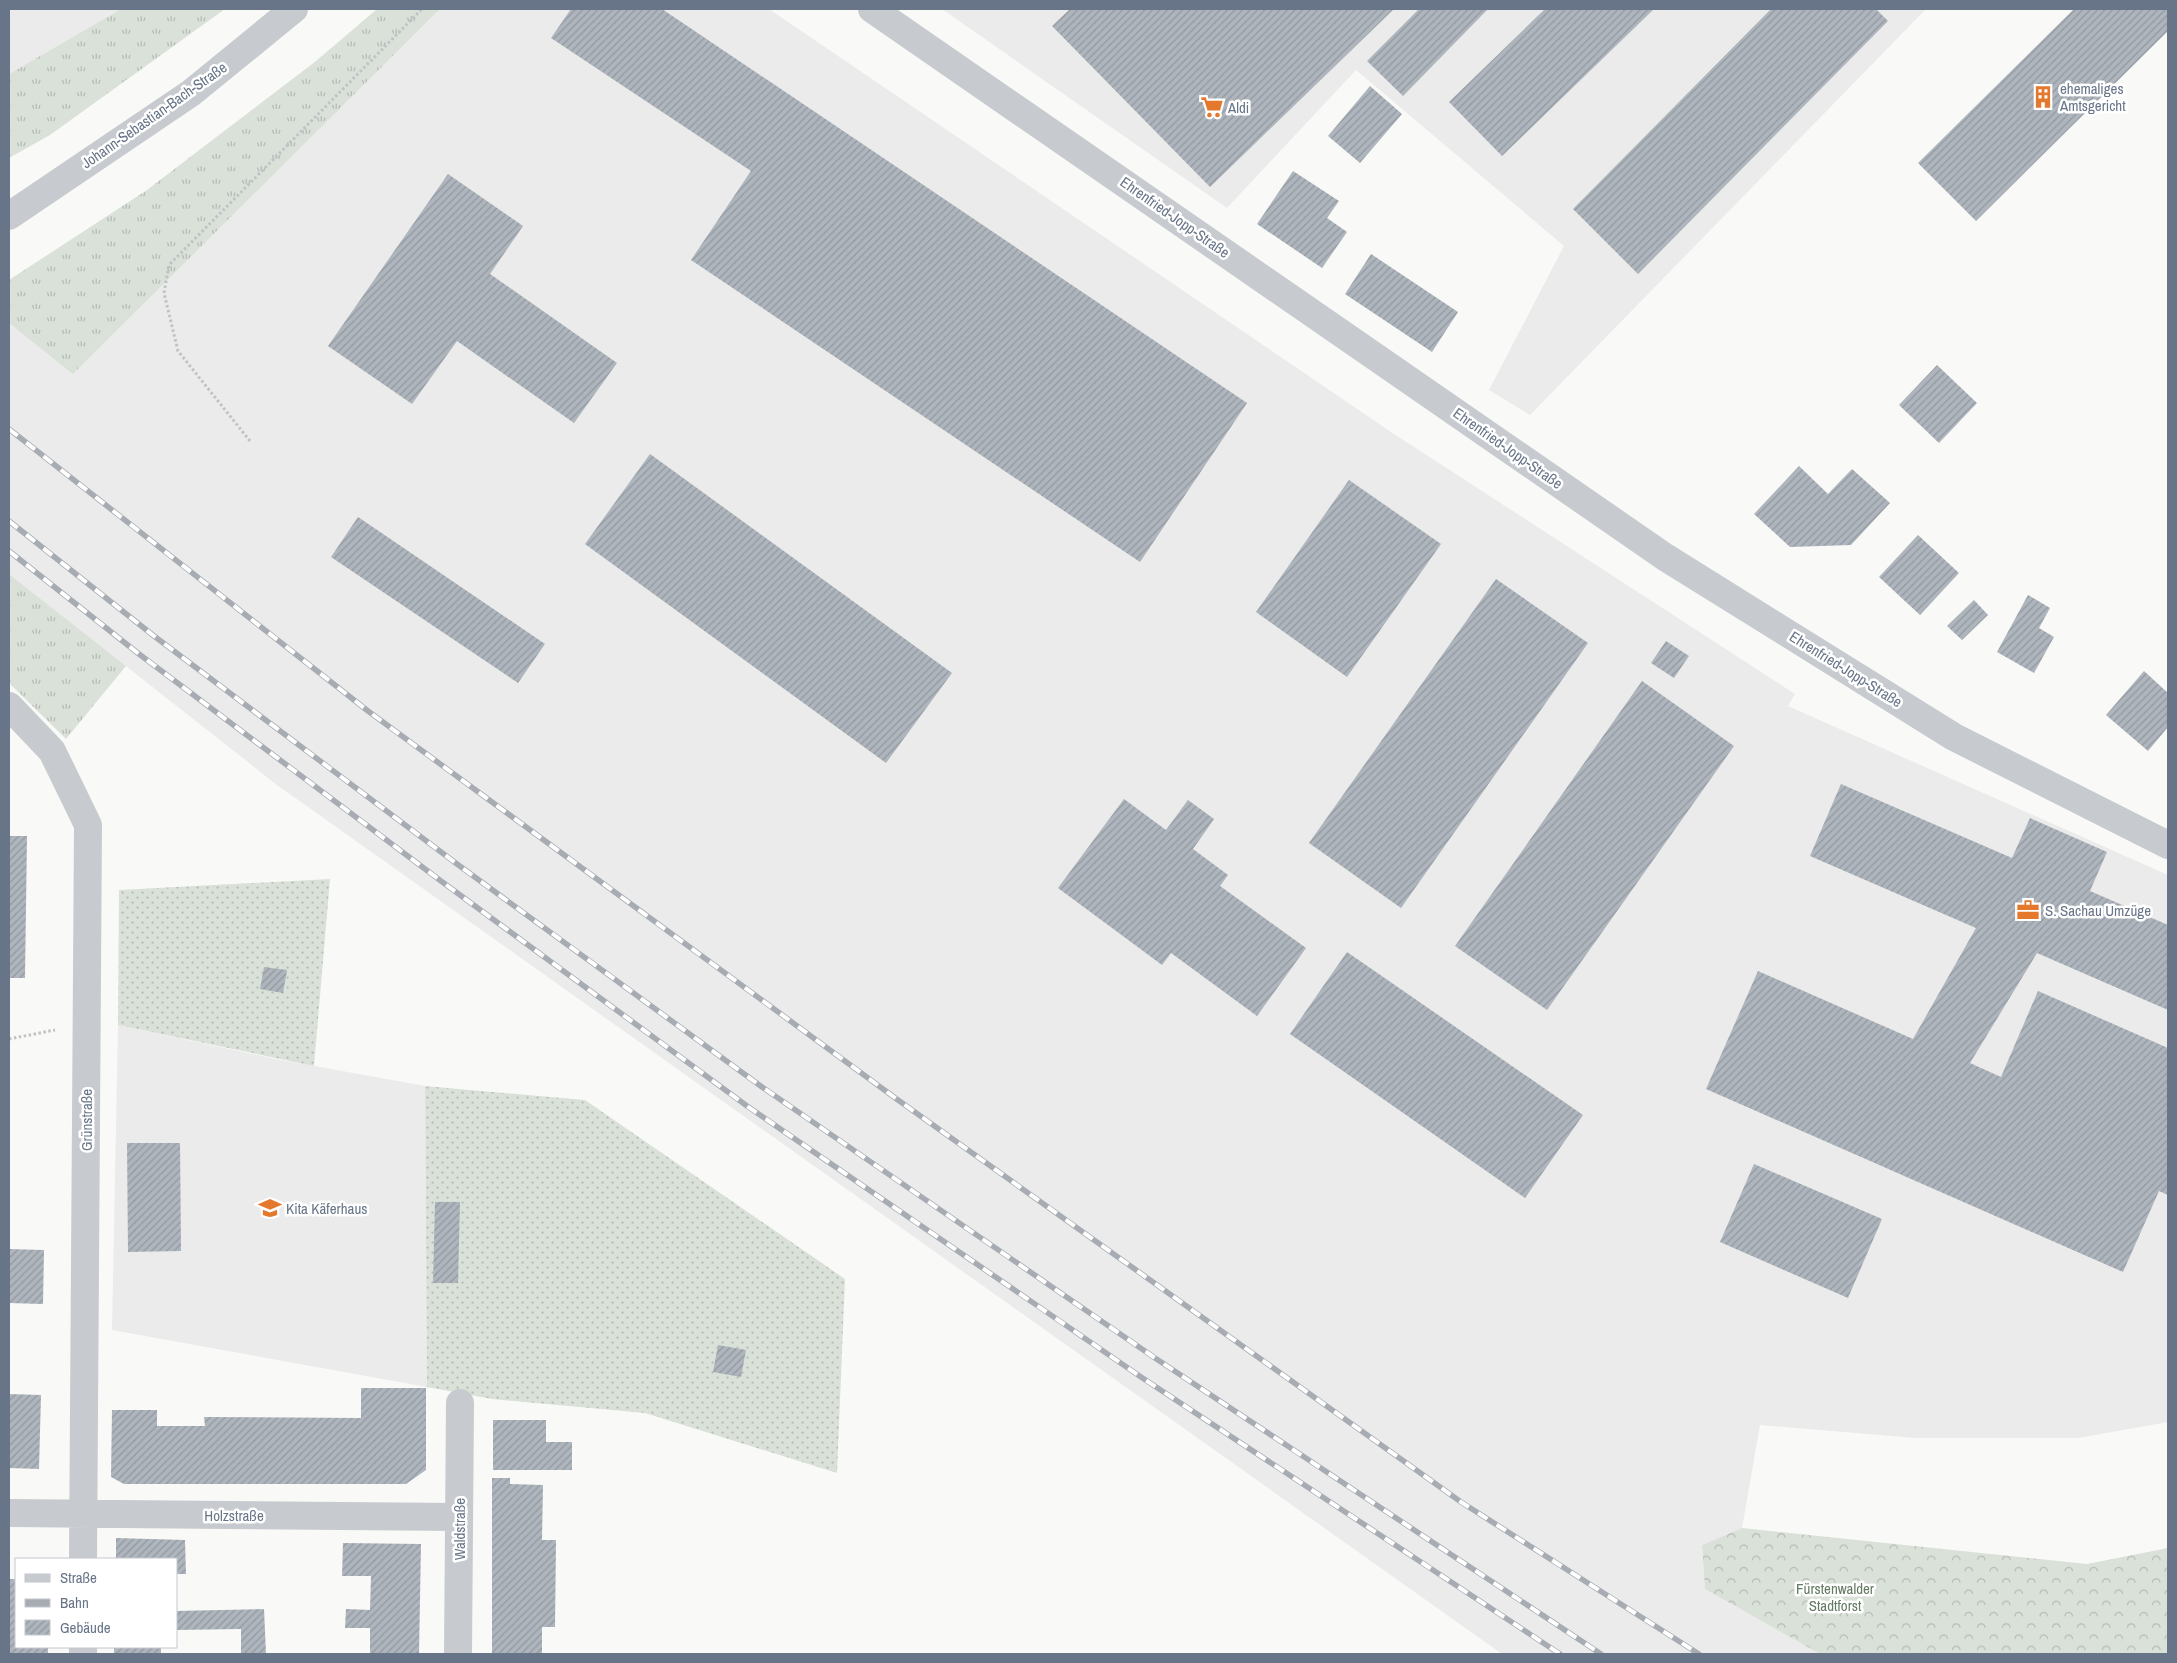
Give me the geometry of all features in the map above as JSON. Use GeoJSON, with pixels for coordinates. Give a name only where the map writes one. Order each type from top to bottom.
{"type":"FeatureCollection","features":[{"type":"Feature","properties":{"kind":"street","name":"Johann-Sebastian-Bach-Straße"},"geometry":{"type":"LineString","coordinates":[[9,216],[190,93],[294,9]]}},
{"type":"Feature","properties":{"kind":"street","name":"Ehrenfried-Jopp-Straße"},"geometry":{"type":"LineString","coordinates":[[872,9],[1665,556],[1954,737],[2168,845]]}},
{"type":"Feature","properties":{"kind":"street","name":"Grünstraße"},"geometry":{"type":"LineString","coordinates":[[9,706],[52,751],[88,824],[83,1558]]}},
{"type":"Feature","properties":{"kind":"street","name":"Waldstraße"},"geometry":{"type":"LineString","coordinates":[[458,1654],[460,1403]]}},
{"type":"Feature","properties":{"kind":"street","name":"Holzstraße"},"geometry":{"type":"LineString","coordinates":[[9,1513],[459,1517]]}},
{"type":"Feature","properties":{"kind":"path"},"geometry":{"type":"LineString","coordinates":[[250,441],[178,351],[164,292],[169,265],[422,9]]}},
{"type":"Feature","properties":{"kind":"path"},"geometry":{"type":"LineString","coordinates":[[9,1039],[87,1024]]}},
{"type":"Feature","properties":{"kind":"shaded area"},"geometry":{"type":"Polygon","coordinates":[[[9,9],[121,9],[9,74],[9,9]]]}},
{"type":"Feature","properties":{"kind":"shaded area"},"geometry":{"type":"Polygon","coordinates":[[[440,9],[769,9],[1391,432],[1795,694],[1788,706],[2168,875],[2168,1422],[2078,1438],[1915,1438],[1760,1425],[1742,1528],[1702,1545],[1705,1589],[1820,1654],[1502,1654],[277,785],[9,574],[9,323],[74,373],[440,9]]]}},
{"type":"Feature","properties":{"kind":"shaded area"},"geometry":{"type":"Polygon","coordinates":[[[942,9],[1926,9],[1530,415],[1489,390],[1564,246],[1356,70],[1227,208],[942,9]]]}},
{"type":"Feature","properties":{"kind":"shaded area","name":"Kita Käferhaus"},"geometry":{"type":"Polygon","coordinates":[[[118,1025],[276,1059],[425,1086],[427,1387],[112,1330],[118,1025]]]}},
{"type":"Feature","properties":{"kind":"green space"},"geometry":{"type":"Polygon","coordinates":[[[121,9],[225,9],[50,135],[9,158],[9,74],[121,9]]]}},
{"type":"Feature","properties":{"kind":"green space"},"geometry":{"type":"Polygon","coordinates":[[[377,9],[440,9],[73,374],[9,323],[9,280],[147,190],[316,61],[377,9]]]}},
{"type":"Feature","properties":{"kind":"green space"},"geometry":{"type":"Polygon","coordinates":[[[9,574],[126,666],[66,739],[9,683],[9,574]]]}},
{"type":"Feature","properties":{"kind":"green space"},"geometry":{"type":"Polygon","coordinates":[[[330,879],[314,1066],[118,1025],[119,890],[330,879]]]}},
{"type":"Feature","properties":{"kind":"green space"},"geometry":{"type":"Polygon","coordinates":[[[425,1086],[585,1100],[845,1279],[837,1473],[645,1413],[492,1399],[427,1387],[425,1086]]]}},
{"type":"Feature","properties":{"kind":"green space","name":"Fürstenwalder Stadtforst"},"geometry":{"type":"Polygon","coordinates":[[[1742,1528],[2087,1564],[2168,1548],[2168,1654],[1820,1654],[1705,1589],[1702,1545],[1742,1528]]]}},
{"type":"Feature","properties":{"kind":"building"},"geometry":{"type":"Polygon","coordinates":[[[571,9],[662,9],[1247,403],[1140,562],[691,260],[751,171],[551,38],[571,9]]]}},
{"type":"Feature","properties":{"kind":"building","name":"Aldi"},"geometry":{"type":"Polygon","coordinates":[[[1070,9],[1394,9],[1210,187],[1052,26],[1070,9]]]}},
{"type":"Feature","properties":{"kind":"building"},"geometry":{"type":"Polygon","coordinates":[[[1419,9],[1488,9],[1403,96],[1367,61],[1419,9]]]}},
{"type":"Feature","properties":{"kind":"building"},"geometry":{"type":"Polygon","coordinates":[[[1545,9],[1654,9],[1502,156],[1449,102],[1545,9]]]}},
{"type":"Feature","properties":{"kind":"building"},"geometry":{"type":"Polygon","coordinates":[[[1771,9],[1876,9],[1888,21],[1638,274],[1573,209],[1771,9]]]}},
{"type":"Feature","properties":{"kind":"building","name":"ehemaliges Amtsgericht"},"geometry":{"type":"Polygon","coordinates":[[[2074,9],[2168,9],[2168,31],[1976,221],[1918,163],[2074,9]]]}},
{"type":"Feature","properties":{"kind":"building"},"geometry":{"type":"Polygon","coordinates":[[[1370,86],[1402,114],[1360,163],[1328,136],[1370,86]]]}},
{"type":"Feature","properties":{"kind":"building"},"geometry":{"type":"Polygon","coordinates":[[[1293,171],[1339,201],[1327,218],[1347,232],[1322,268],[1257,224],[1293,171]]]}},
{"type":"Feature","properties":{"kind":"building"},"geometry":{"type":"Polygon","coordinates":[[[448,174],[523,226],[490,274],[617,363],[574,423],[457,341],[412,404],[328,346],[448,174]]]}},
{"type":"Feature","properties":{"kind":"building"},"geometry":{"type":"Polygon","coordinates":[[[1371,254],[1458,312],[1432,352],[1345,294],[1371,254]]]}},
{"type":"Feature","properties":{"kind":"building"},"geometry":{"type":"Polygon","coordinates":[[[1937,365],[1977,403],[1939,443],[1899,405],[1937,365]]]}},
{"type":"Feature","properties":{"kind":"building"},"geometry":{"type":"Polygon","coordinates":[[[650,454],[952,673],[886,763],[585,544],[650,454]]]}},
{"type":"Feature","properties":{"kind":"building"},"geometry":{"type":"Polygon","coordinates":[[[1799,466],[1828,494],[1852,469],[1890,503],[1851,545],[1790,547],[1754,514],[1799,466]]]}},
{"type":"Feature","properties":{"kind":"building"},"geometry":{"type":"Polygon","coordinates":[[[1349,480],[1441,544],[1347,677],[1256,612],[1349,480]]]}},
{"type":"Feature","properties":{"kind":"building"},"geometry":{"type":"Polygon","coordinates":[[[358,517],[545,644],[518,683],[331,557],[358,517]]]}},
{"type":"Feature","properties":{"kind":"building"},"geometry":{"type":"Polygon","coordinates":[[[1918,535],[1959,573],[1920,615],[1879,577],[1918,535]]]}},
{"type":"Feature","properties":{"kind":"building"},"geometry":{"type":"Polygon","coordinates":[[[1496,579],[1588,643],[1401,908],[1309,843],[1496,579]]]}},
{"type":"Feature","properties":{"kind":"building"},"geometry":{"type":"Polygon","coordinates":[[[2028,595],[2050,608],[2039,628],[2054,637],[2034,673],[1997,652],[2028,595]]]}},
{"type":"Feature","properties":{"kind":"building"},"geometry":{"type":"Polygon","coordinates":[[[1974,600],[1988,615],[1962,640],[1947,626],[1974,600]]]}},
{"type":"Feature","properties":{"kind":"building"},"geometry":{"type":"Polygon","coordinates":[[[1666,641],[1689,656],[1674,678],[1651,663],[1666,641]]]}},
{"type":"Feature","properties":{"kind":"building"},"geometry":{"type":"Polygon","coordinates":[[[2144,671],[2168,693],[2168,727],[2148,751],[2106,715],[2144,671]]]}},
{"type":"Feature","properties":{"kind":"building"},"geometry":{"type":"Polygon","coordinates":[[[1642,681],[1734,746],[1547,1010],[1455,946],[1642,681]]]}},
{"type":"Feature","properties":{"kind":"building"},"geometry":{"type":"Polygon","coordinates":[[[1841,784],[2012,858],[2030,818],[2107,852],[2090,891],[2168,925],[2168,1010],[2037,953],[1970,1063],[2001,1077],[2038,991],[2168,1048],[2168,1195],[2159,1191],[2123,1272],[1706,1089],[1758,971],[1913,1039],[1976,928],[1810,856],[1841,784]]]}},
{"type":"Feature","properties":{"kind":"building"},"geometry":{"type":"Polygon","coordinates":[[[1124,799],[1166,830],[1188,800],[1214,819],[1193,849],[1228,875],[1220,886],[1306,948],[1257,1016],[1171,953],[1162,965],[1058,888],[1124,799]]]}},
{"type":"Feature","properties":{"kind":"building"},"geometry":{"type":"Polygon","coordinates":[[[9,836],[27,836],[25,978],[9,978],[9,836]]]}},
{"type":"Feature","properties":{"kind":"building"},"geometry":{"type":"Polygon","coordinates":[[[1347,952],[1583,1115],[1525,1198],[1290,1034],[1347,952]]]}},
{"type":"Feature","properties":{"kind":"building"},"geometry":{"type":"Polygon","coordinates":[[[264,967],[287,970],[283,993],[260,989],[264,967]]]}},
{"type":"Feature","properties":{"kind":"building"},"geometry":{"type":"Polygon","coordinates":[[[127,1143],[180,1143],[181,1251],[128,1252],[127,1143]]]}},
{"type":"Feature","properties":{"kind":"building"},"geometry":{"type":"Polygon","coordinates":[[[1754,1164],[1882,1219],[1848,1298],[1720,1242],[1754,1164]]]}},
{"type":"Feature","properties":{"kind":"building"},"geometry":{"type":"Polygon","coordinates":[[[435,1202],[460,1202],[458,1283],[433,1283],[435,1202]]]}},
{"type":"Feature","properties":{"kind":"building"},"geometry":{"type":"Polygon","coordinates":[[[9,1249],[44,1250],[43,1304],[9,1303],[9,1249]]]}},
{"type":"Feature","properties":{"kind":"building"},"geometry":{"type":"Polygon","coordinates":[[[718,1345],[746,1350],[741,1377],[713,1372],[718,1345]]]}},
{"type":"Feature","properties":{"kind":"building"},"geometry":{"type":"Polygon","coordinates":[[[361,1388],[426,1388],[426,1470],[406,1484],[124,1484],[111,1477],[112,1410],[157,1410],[157,1426],[205,1426],[204,1417],[361,1418],[361,1388]]]}},
{"type":"Feature","properties":{"kind":"building"},"geometry":{"type":"Polygon","coordinates":[[[9,1394],[41,1395],[39,1469],[9,1468],[9,1394]]]}},
{"type":"Feature","properties":{"kind":"building"},"geometry":{"type":"Polygon","coordinates":[[[493,1420],[546,1420],[546,1442],[572,1442],[572,1470],[493,1470],[493,1420]]]}},
{"type":"Feature","properties":{"kind":"building"},"geometry":{"type":"Polygon","coordinates":[[[492,1478],[510,1478],[510,1484],[543,1485],[542,1540],[556,1540],[555,1627],[542,1627],[542,1654],[492,1654],[492,1478]]]}},
{"type":"Feature","properties":{"kind":"building"},"geometry":{"type":"Polygon","coordinates":[[[116,1538],[185,1540],[186,1574],[178,1574],[178,1558],[116,1558],[116,1538]]]}},
{"type":"Feature","properties":{"kind":"building"},"geometry":{"type":"Polygon","coordinates":[[[343,1543],[421,1544],[419,1654],[370,1654],[370,1628],[345,1628],[346,1609],[370,1610],[371,1576],[342,1576],[343,1543]]]}},
{"type":"Feature","properties":{"kind":"building"},"geometry":{"type":"Polygon","coordinates":[[[9,1579],[15,1579],[15,1648],[48,1648],[48,1654],[9,1654],[9,1579]]]}},
{"type":"Feature","properties":{"kind":"building"},"geometry":{"type":"Polygon","coordinates":[[[264,1609],[266,1654],[241,1654],[241,1629],[178,1630],[178,1611],[264,1609]]]}},
{"type":"Feature","properties":{"kind":"building"},"geometry":{"type":"Polygon","coordinates":[[[114,1648],[161,1648],[161,1654],[114,1654],[114,1648]]]}},
{"type":"Feature","properties":{"kind":"railway"},"geometry":{"type":"LineString","coordinates":[[9,429],[368,711],[898,1100],[1461,1502],[1699,1654]]}},
{"type":"Feature","properties":{"kind":"railway"},"geometry":{"type":"LineString","coordinates":[[9,521],[154,636],[457,864],[762,1087],[1155,1358],[1601,1654]]}},
{"type":"Feature","properties":{"kind":"railway"},"geometry":{"type":"LineString","coordinates":[[9,551],[139,654],[441,881],[747,1106],[1141,1377],[1560,1654]]}},
{"type":"Feature","properties":{"kind":"place","name":"ehemaliges Amtsgericht"},"geometry":{"type":"Point","coordinates":[2043,97]}},
{"type":"Feature","properties":{"kind":"place","name":"Aldi"},"geometry":{"type":"Point","coordinates":[1212,107]}},
{"type":"Feature","properties":{"kind":"place","name":"S. Sachau Umzüge"},"geometry":{"type":"Point","coordinates":[2028,910]}},
{"type":"Feature","properties":{"kind":"place","name":"Kita Käferhaus"},"geometry":{"type":"Point","coordinates":[270,1208]}}]}
